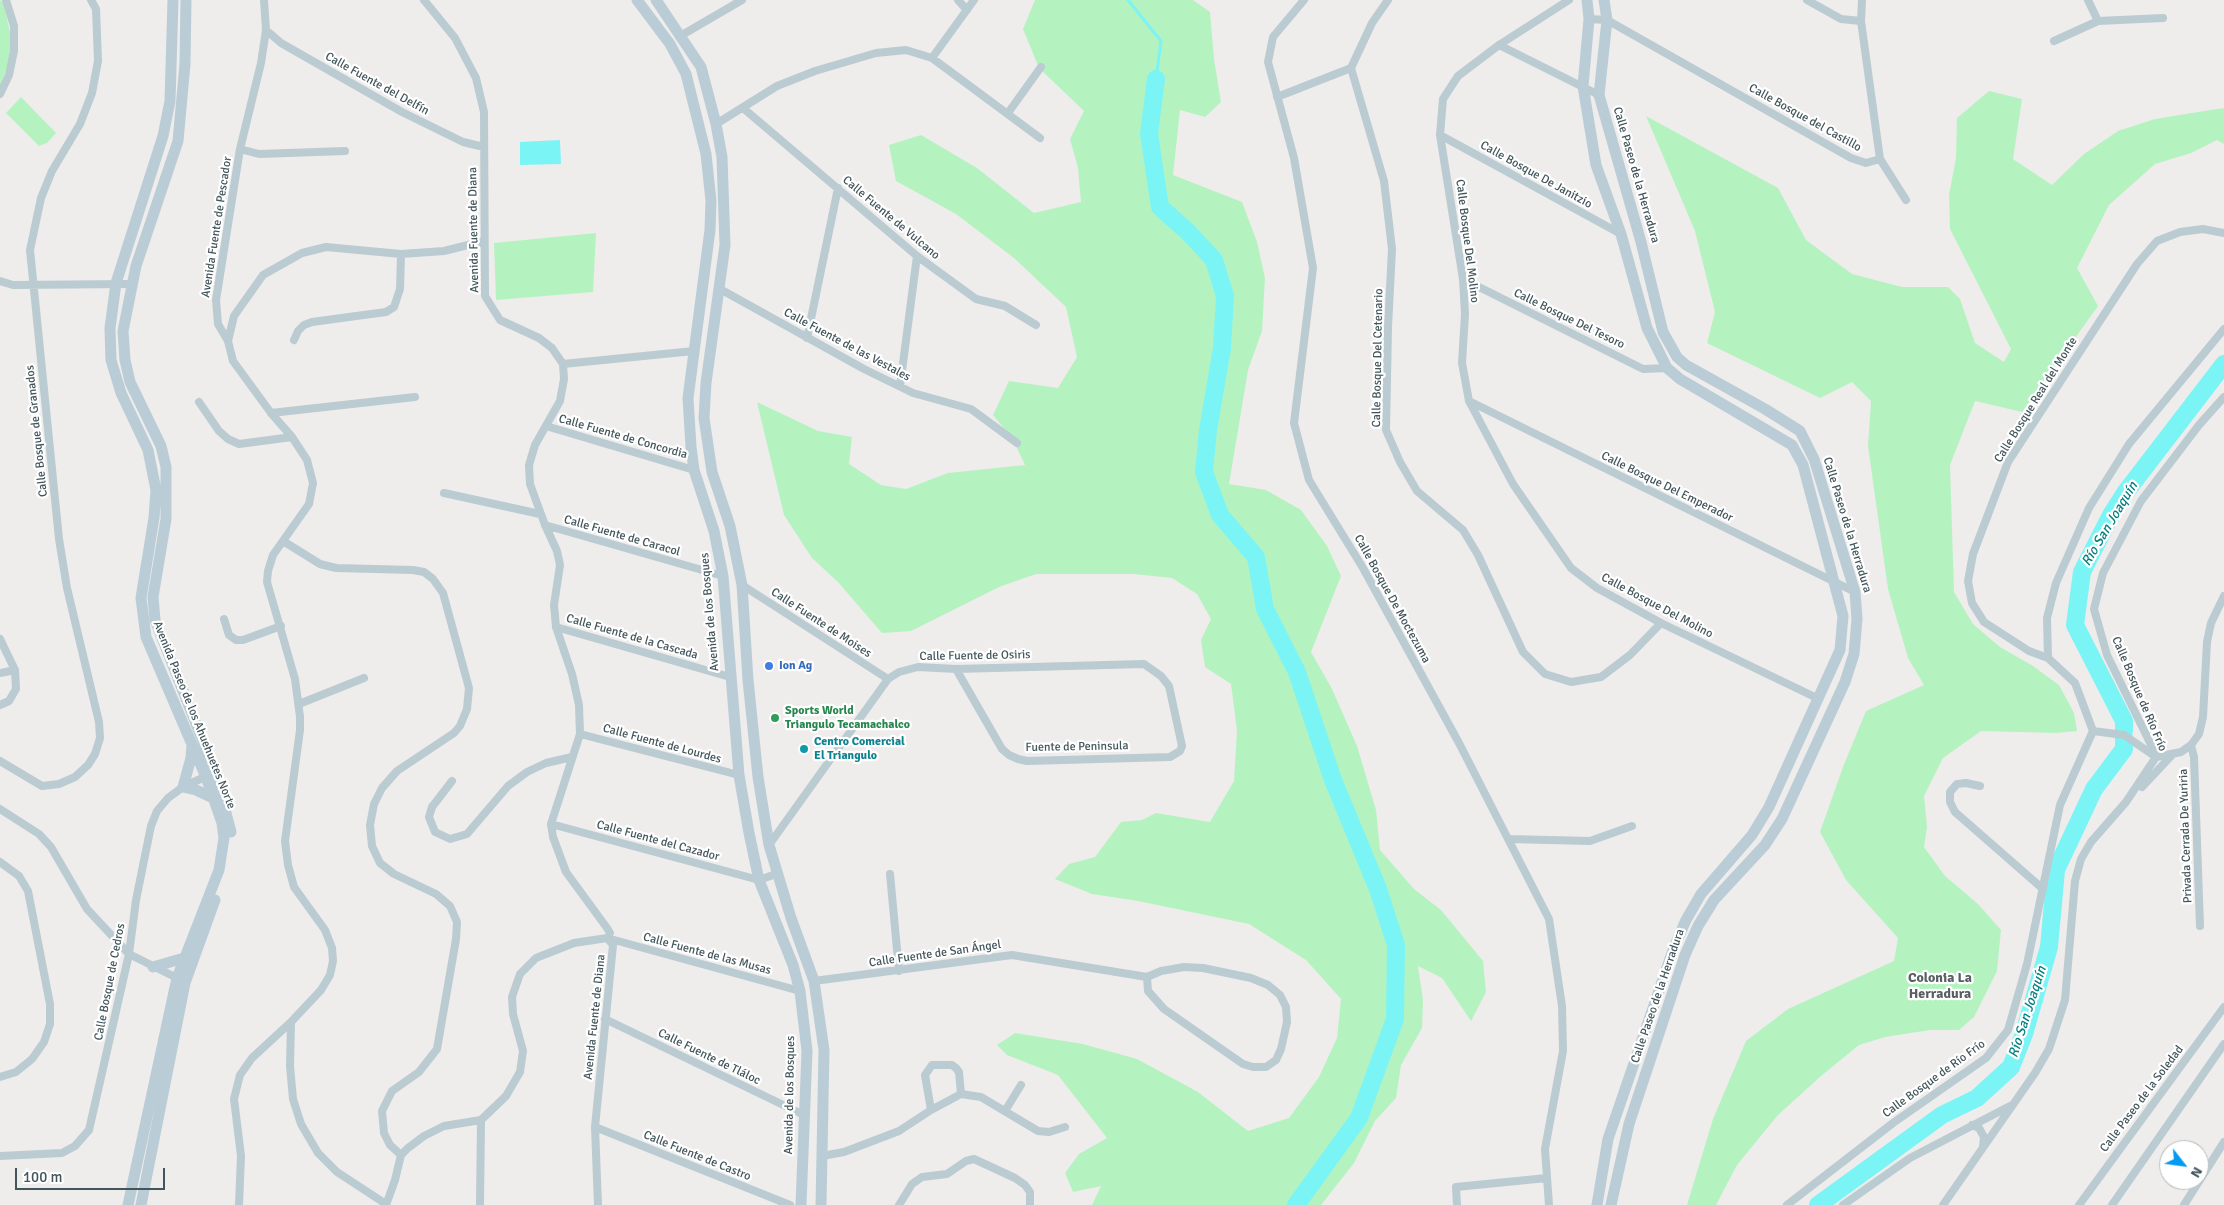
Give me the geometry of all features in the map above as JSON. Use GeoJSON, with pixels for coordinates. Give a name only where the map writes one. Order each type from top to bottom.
{"type":"FeatureCollection","features":[{"type":"Feature","properties":{"kind":"main road","name":"Avenida Paseo de los Ahuehuetes Norte"},"geometry":{"type":"LineString","coordinates":[[141,1205],[184,958],[223,853],[222,824],[213,798],[211,774],[192,743],[146,637],[142,619],[141,598],[154,518],[156,490],[148,450],[121,393],[111,360],[110,328],[116,283],[163,136],[170,101],[174,0]]}},
{"type":"Feature","properties":{"kind":"main road","name":"Avenida Paseo de los Ahuehuetes Norte"},"geometry":{"type":"LineString","coordinates":[[128,1205],[181,980],[228,868],[231,852],[229,821],[155,620],[153,597],[166,519],[166,467],[161,446],[130,382],[125,360],[123,331],[131,284],[143,241],[178,141],[185,64],[186,0]]}},
{"type":"Feature","properties":{"kind":"main road","name":"Avenida de los Bosques"},"geometry":{"type":"LineString","coordinates":[[637,0],[670,44],[686,74],[706,154],[711,201],[710,230],[688,398],[694,470],[714,530],[723,576],[739,775],[759,880],[793,966],[800,991],[807,1051],[801,1205]]}},
{"type":"Feature","properties":{"kind":"main road"},"geometry":{"type":"LineString","coordinates":[[656,0],[682,35],[701,67],[716,124],[722,157],[725,245],[706,383],[704,418],[712,472],[730,526],[742,585],[749,690],[761,795],[769,845],[776,874],[814,981],[824,1050],[821,1205]]}},
{"type":"Feature","properties":{"kind":"main road","name":"Calle Paseo de la Herradura"},"geometry":{"type":"LineString","coordinates":[[1587,0],[1589,19],[1583,86],[1596,165],[1621,234],[1647,328],[1667,368],[1680,379],[1792,444],[1803,465],[1836,583],[1843,616],[1840,650],[1769,808],[1752,835],[1701,894],[1686,920],[1673,950],[1608,1139],[1597,1205]]}},
{"type":"Feature","properties":{"kind":"main road","name":"Calle Paseo de la Herradura"},"geometry":{"type":"LineString","coordinates":[[1604,0],[1607,20],[1599,95],[1642,242],[1664,332],[1677,356],[1686,365],[1780,417],[1800,431],[1814,459],[1855,592],[1857,619],[1854,654],[1846,682],[1782,819],[1765,845],[1714,900],[1698,926],[1685,955],[1629,1124],[1611,1205]]}},
{"type":"Feature","properties":{"kind":"main road"},"geometry":{"type":"LineString","coordinates":[[192,743],[191,758],[183,787],[196,790],[213,798]]}},
{"type":"Feature","properties":{"kind":"main road"},"geometry":{"type":"LineString","coordinates":[[153,966],[175,962],[184,958]]}},
{"type":"Feature","properties":{"kind":"street"},"geometry":{"type":"LineString","coordinates":[[0,94],[9,75],[14,51],[14,26],[6,0]]}},
{"type":"Feature","properties":{"kind":"street","name":"Calle Bosque de Granados"},"geometry":{"type":"LineString","coordinates":[[0,761],[42,786],[59,784],[75,777],[88,765],[95,754],[100,738],[99,722],[67,588],[59,539],[30,250],[40,198],[52,171],[80,124],[92,93],[98,61],[96,9],[92,0]]}},
{"type":"Feature","properties":{"kind":"street","name":"Avenida Fuente de Pescador"},"geometry":{"type":"LineString","coordinates":[[239,1205],[241,1156],[234,1098],[240,1075],[252,1058],[291,1022],[321,990],[330,976],[333,961],[332,948],[325,930],[294,887],[288,865],[286,841],[300,730],[299,704],[295,679],[267,576],[273,555],[309,504],[313,483],[307,460],[292,437],[271,413],[233,361],[228,341],[218,324],[216,300],[240,149],[261,63],[266,30],[264,0]]}},
{"type":"Feature","properties":{"kind":"street","name":"Avenida Fuente de Diana"},"geometry":{"type":"LineString","coordinates":[[424,0],[456,38],[476,78],[484,112],[485,296],[500,320],[539,338],[552,348],[563,364]]}},
{"type":"Feature","properties":{"kind":"street"},"geometry":{"type":"LineString","coordinates":[[682,35],[742,0]]}},
{"type":"Feature","properties":{"kind":"street"},"geometry":{"type":"LineString","coordinates":[[958,0],[967,10]]}},
{"type":"Feature","properties":{"kind":"street"},"geometry":{"type":"LineString","coordinates":[[932,58],[974,0]]}},
{"type":"Feature","properties":{"kind":"street","name":"Calle Bosque De Moctezuma"},"geometry":{"type":"LineString","coordinates":[[1304,0],[1273,37],[1268,62],[1294,158],[1313,268],[1294,424],[1310,480],[1368,576],[1509,839],[1549,919],[1562,1006],[1563,1051],[1544,1149],[1549,1205]]}},
{"type":"Feature","properties":{"kind":"street"},"geometry":{"type":"LineString","coordinates":[[1277,97],[1351,68],[1372,23],[1388,0]]}},
{"type":"Feature","properties":{"kind":"street","name":"Calle Bosque Del Molino"},"geometry":{"type":"LineString","coordinates":[[1569,0],[1499,45],[1458,76],[1443,99],[1440,135],[1463,279],[1465,314],[1462,363],[1469,402],[1513,484],[1571,568],[1597,588],[1661,623],[1819,699]]}},
{"type":"Feature","properties":{"kind":"street"},"geometry":{"type":"LineString","coordinates":[[1807,0],[1841,19],[1861,21]]}},
{"type":"Feature","properties":{"kind":"street","name":"Calle Bosque del Castillo"},"geometry":{"type":"LineString","coordinates":[[1607,20],[1851,158],[1866,163],[1880,159],[1861,21],[1862,0]]}},
{"type":"Feature","properties":{"kind":"street"},"geometry":{"type":"LineString","coordinates":[[2088,0],[2098,21]]}},
{"type":"Feature","properties":{"kind":"street"},"geometry":{"type":"LineString","coordinates":[[2054,41],[2098,21],[2163,18]]}},
{"type":"Feature","properties":{"kind":"street"},"geometry":{"type":"LineString","coordinates":[[1589,19],[1607,20]]}},
{"type":"Feature","properties":{"kind":"street","name":"Calle Fuente del Delfín"},"geometry":{"type":"LineString","coordinates":[[266,30],[281,43],[402,112],[463,142],[484,147]]}},
{"type":"Feature","properties":{"kind":"street"},"geometry":{"type":"LineString","coordinates":[[1499,45],[1599,95]]}},
{"type":"Feature","properties":{"kind":"street"},"geometry":{"type":"LineString","coordinates":[[716,124],[778,86],[815,71],[876,53],[906,50],[932,58],[1040,138]]}},
{"type":"Feature","properties":{"kind":"street"},"geometry":{"type":"LineString","coordinates":[[1008,114],[1041,67]]}},
{"type":"Feature","properties":{"kind":"street","name":"Calle Bosque Del Cetenario"},"geometry":{"type":"LineString","coordinates":[[1351,68],[1384,182],[1392,249],[1386,430],[1400,462],[1418,491],[1463,530],[1478,555],[1523,652],[1545,674],[1571,682],[1600,677],[1630,655],[1661,623]]}},
{"type":"Feature","properties":{"kind":"street","name":"Calle Fuente de Vulcano"},"geometry":{"type":"LineString","coordinates":[[743,108],[917,256],[976,299],[1005,306],[1036,325]]}},
{"type":"Feature","properties":{"kind":"street","name":"Calle Bosque De Janitzio"},"geometry":{"type":"LineString","coordinates":[[1440,135],[1621,234]]}},
{"type":"Feature","properties":{"kind":"street"},"geometry":{"type":"LineString","coordinates":[[240,149],[259,154],[344,151]]}},
{"type":"Feature","properties":{"kind":"street"},"geometry":{"type":"LineString","coordinates":[[1880,159],[1906,200]]}},
{"type":"Feature","properties":{"kind":"street"},"geometry":{"type":"LineString","coordinates":[[807,338],[838,188]]}},
{"type":"Feature","properties":{"kind":"street","name":"Calle Bosque Real del Monte"},"geometry":{"type":"LineString","coordinates":[[2093,731],[2075,683],[2048,658],[2029,651],[1984,622],[1972,603],[1970,596],[1968,581],[1973,554],[2008,462],[2137,264],[2157,241],[2180,232],[2203,229],[2224,233]]}},
{"type":"Feature","properties":{"kind":"street"},"geometry":{"type":"LineString","coordinates":[[228,341],[234,316],[263,275],[302,253],[326,247],[400,254],[444,251],[484,242]]}},
{"type":"Feature","properties":{"kind":"street"},"geometry":{"type":"LineString","coordinates":[[294,340],[298,331],[304,325],[312,322],[386,312],[394,307],[400,289],[400,254]]}},
{"type":"Feature","properties":{"kind":"street"},"geometry":{"type":"LineString","coordinates":[[900,386],[917,256]]}},
{"type":"Feature","properties":{"kind":"street","name":"Calle Bosque Del Tesoro"},"geometry":{"type":"LineString","coordinates":[[1463,279],[1643,369],[1667,368]]}},
{"type":"Feature","properties":{"kind":"street"},"geometry":{"type":"LineString","coordinates":[[0,281],[13,285],[131,284]]}},
{"type":"Feature","properties":{"kind":"street","name":"Calle Fuente de las Vestales"},"geometry":{"type":"LineString","coordinates":[[720,289],[864,370],[914,393],[971,409],[1017,443]]}},
{"type":"Feature","properties":{"kind":"street"},"geometry":{"type":"LineString","coordinates":[[2048,658],[2047,618],[2056,583],[2089,508],[2129,444],[2224,329]]}},
{"type":"Feature","properties":{"kind":"street"},"geometry":{"type":"LineString","coordinates":[[551,824],[580,734],[579,706],[572,674],[556,627],[554,605],[560,565],[557,551],[540,514],[530,484],[529,465],[535,445],[560,401],[564,379],[563,364],[694,351]]}},
{"type":"Feature","properties":{"kind":"street"},"geometry":{"type":"LineString","coordinates":[[271,413],[414,397]]}},
{"type":"Feature","properties":{"kind":"street","name":"Calle Bosque de Río Frío"},"geometry":{"type":"LineString","coordinates":[[1843,1205],[1910,1158],[2012,1105],[2035,1073],[2048,1049],[2065,1000],[2070,962],[2075,881],[2081,859],[2091,842],[2126,802],[2156,757],[2107,655],[2094,609],[2103,573],[2141,501],[2199,425],[2224,397]]}},
{"type":"Feature","properties":{"kind":"street"},"geometry":{"type":"LineString","coordinates":[[199,402],[219,430],[228,439],[239,444],[292,437]]}},
{"type":"Feature","properties":{"kind":"street","name":"Calle Bosque Del Emperador"},"geometry":{"type":"LineString","coordinates":[[1469,402],[1855,592]]}},
{"type":"Feature","properties":{"kind":"street","name":"Calle Fuente de Concordia"},"geometry":{"type":"LineString","coordinates":[[546,426],[694,470]]}},
{"type":"Feature","properties":{"kind":"street"},"geometry":{"type":"LineString","coordinates":[[444,493],[540,514]]}},
{"type":"Feature","properties":{"kind":"street","name":"Calle Fuente de Caracol"},"geometry":{"type":"LineString","coordinates":[[545,525],[723,576]]}},
{"type":"Feature","properties":{"kind":"street"},"geometry":{"type":"LineString","coordinates":[[283,541],[320,564],[336,568],[413,570],[424,572],[433,579],[443,593],[469,688],[467,709],[460,726],[454,733],[397,771],[382,788],[374,804],[370,825],[372,846],[380,863],[394,874],[436,894],[450,906],[457,922],[456,940],[437,1049],[419,1072],[392,1091],[382,1111],[384,1133],[390,1146],[401,1155]]}},
{"type":"Feature","properties":{"kind":"street","name":"Calle Fuente de Moises"},"geometry":{"type":"LineString","coordinates":[[742,585],[888,679]]}},
{"type":"Feature","properties":{"kind":"street"},"geometry":{"type":"LineString","coordinates":[[2142,787],[2172,755],[2191,745],[2198,734],[2203,716],[2207,642],[2211,623],[2224,596]]}},
{"type":"Feature","properties":{"kind":"street"},"geometry":{"type":"LineString","coordinates":[[224,619],[229,635],[239,640],[281,626]]}},
{"type":"Feature","properties":{"kind":"street","name":"Calle Fuente de la Cascada"},"geometry":{"type":"LineString","coordinates":[[556,627],[730,677]]}},
{"type":"Feature","properties":{"kind":"street"},"geometry":{"type":"LineString","coordinates":[[0,705],[9,701],[16,689],[15,670],[1,642]]}},
{"type":"Feature","properties":{"kind":"street","name":"Calle Fuente de Osiris"},"geometry":{"type":"LineString","coordinates":[[888,679],[899,672],[918,667],[956,669],[1144,664],[1161,676],[1169,686],[1182,746]]}},
{"type":"Feature","properties":{"kind":"street","name":"Fuente de Peninsula"},"geometry":{"type":"LineString","coordinates":[[956,669],[1002,749],[1018,759],[1027,761],[1170,757],[1180,751],[1182,746]]}},
{"type":"Feature","properties":{"kind":"street"},"geometry":{"type":"LineString","coordinates":[[0,673],[15,670]]}},
{"type":"Feature","properties":{"kind":"street"},"geometry":{"type":"LineString","coordinates":[[299,704],[364,678]]}},
{"type":"Feature","properties":{"kind":"street"},"geometry":{"type":"LineString","coordinates":[[769,845],[888,679]]}},
{"type":"Feature","properties":{"kind":"street"},"geometry":{"type":"LineString","coordinates":[[2093,731],[2124,735],[2156,757],[2172,755]]}},
{"type":"Feature","properties":{"kind":"street","name":"Calle Bosque de Río Frío"},"geometry":{"type":"LineString","coordinates":[[1787,1205],[1893,1123],[1986,1058],[1999,1045],[2008,1030],[2027,964],[2060,805],[2093,731]]}},
{"type":"Feature","properties":{"kind":"street","name":"Calle Fuente de Lourdes"},"geometry":{"type":"LineString","coordinates":[[580,734],[739,775]]}},
{"type":"Feature","properties":{"kind":"street","name":"Privada Cerrada De Yuriria"},"geometry":{"type":"LineString","coordinates":[[2191,745],[2194,757],[2200,926]]}},
{"type":"Feature","properties":{"kind":"street"},"geometry":{"type":"LineString","coordinates":[[452,781],[432,807],[429,817],[435,832],[450,839],[466,834],[508,786],[527,772],[546,763],[572,757]]}},
{"type":"Feature","properties":{"kind":"street","name":"Calle Bosque de Cedros"},"geometry":{"type":"LineString","coordinates":[[0,1156],[62,1153],[75,1146],[89,1130],[129,954],[136,900],[151,826],[162,804],[183,787],[211,774]]}},
{"type":"Feature","properties":{"kind":"street"},"geometry":{"type":"LineString","coordinates":[[1980,786],[1966,783],[1957,784],[1950,792],[1950,802],[1954,812],[2043,889]]}},
{"type":"Feature","properties":{"kind":"street"},"geometry":{"type":"LineString","coordinates":[[0,809],[39,834],[51,847],[87,909],[129,954],[181,980]]}},
{"type":"Feature","properties":{"kind":"street","name":"Avenida Fuente de Diana"},"geometry":{"type":"LineString","coordinates":[[551,824],[560,862],[572,882],[607,928],[610,933],[607,938],[613,945],[595,1127],[598,1205]]}},
{"type":"Feature","properties":{"kind":"street","name":"Calle Fuente del Cazador"},"geometry":{"type":"LineString","coordinates":[[551,824],[759,880]]}},
{"type":"Feature","properties":{"kind":"street"},"geometry":{"type":"LineString","coordinates":[[1509,839],[1590,841],[1632,826]]}},
{"type":"Feature","properties":{"kind":"street"},"geometry":{"type":"LineString","coordinates":[[0,862],[19,876],[28,891],[50,1004],[50,1024],[44,1042],[32,1060],[16,1072],[0,1077]]}},
{"type":"Feature","properties":{"kind":"street"},"geometry":{"type":"LineString","coordinates":[[759,880],[776,874]]}},
{"type":"Feature","properties":{"kind":"street"},"geometry":{"type":"LineString","coordinates":[[890,874],[899,971]]}},
{"type":"Feature","properties":{"kind":"street"},"geometry":{"type":"LineString","coordinates":[[291,1022],[290,1066],[293,1099],[301,1124],[318,1153],[337,1172],[386,1205],[396,1180],[401,1155],[416,1141],[438,1128],[456,1122],[481,1120],[506,1096],[522,1066],[522,1051],[512,1005],[514,989],[520,974],[536,958],[574,943],[607,938]]}},
{"type":"Feature","properties":{"kind":"street","name":"Calle Fuente de las Musas"},"geometry":{"type":"LineString","coordinates":[[607,938],[800,991]]}},
{"type":"Feature","properties":{"kind":"street","name":"Calle Fuente de San Ángel"},"geometry":{"type":"LineString","coordinates":[[814,981],[1012,955],[1147,977],[1161,971],[1184,967],[1203,968],[1251,978],[1268,985],[1280,994],[1286,1007],[1287,1022],[1281,1049],[1276,1060],[1266,1067],[1253,1067],[1243,1064],[1164,1009],[1148,991],[1147,977]]}},
{"type":"Feature","properties":{"kind":"street","name":"Calle Paseo de la Soledad"},"geometry":{"type":"LineString","coordinates":[[2079,1205],[2224,1007]]}},
{"type":"Feature","properties":{"kind":"street","name":"Calle Fuente de Tláloc"},"geometry":{"type":"LineString","coordinates":[[605,1019],[804,1115]]}},
{"type":"Feature","properties":{"kind":"street"},"geometry":{"type":"LineString","coordinates":[[2112,1205],[2224,1044]]}},
{"type":"Feature","properties":{"kind":"street"},"geometry":{"type":"LineString","coordinates":[[931,1110],[925,1075],[932,1065],[952,1064],[959,1072],[961,1094]]}},
{"type":"Feature","properties":{"kind":"street"},"geometry":{"type":"LineString","coordinates":[[1006,1111],[1021,1085]]}},
{"type":"Feature","properties":{"kind":"street"},"geometry":{"type":"LineString","coordinates":[[822,1156],[844,1152],[899,1131],[931,1110],[961,1094],[981,1098],[1038,1131],[1049,1132],[1065,1127]]}},
{"type":"Feature","properties":{"kind":"street"},"geometry":{"type":"LineString","coordinates":[[1943,1205],[2012,1105]]}},
{"type":"Feature","properties":{"kind":"street"},"geometry":{"type":"LineString","coordinates":[[480,1205],[481,1120]]}},
{"type":"Feature","properties":{"kind":"street"},"geometry":{"type":"LineString","coordinates":[[1972,1125],[1979,1128],[1984,1137],[1983,1146]]}},
{"type":"Feature","properties":{"kind":"street","name":"Calle Fuente de Castro"},"geometry":{"type":"LineString","coordinates":[[595,1127],[790,1205]]}},
{"type":"Feature","properties":{"kind":"street"},"geometry":{"type":"LineString","coordinates":[[2184,1205],[2224,1142]]}},
{"type":"Feature","properties":{"kind":"street"},"geometry":{"type":"LineString","coordinates":[[899,1205],[912,1184],[922,1177],[947,1174],[966,1161],[974,1159],[1015,1178],[1025,1185],[1030,1192],[1030,1205]]}},
{"type":"Feature","properties":{"kind":"street"},"geometry":{"type":"LineString","coordinates":[[1458,1205],[1456,1187],[1547,1178]]}},
{"type":"Feature","properties":{"kind":"green space"},"geometry":{"type":"Polygon","coordinates":[[[0,0],[4,3],[11,38],[9,62],[0,86],[0,0]]]}},
{"type":"Feature","properties":{"kind":"green space"},"geometry":{"type":"Polygon","coordinates":[[[1035,0],[1193,0],[1210,12],[1214,59],[1221,102],[1205,117],[1180,110],[1173,175],[1242,202],[1257,242],[1265,278],[1262,331],[1248,370],[1229,484],[1266,490],[1301,510],[1327,546],[1341,576],[1311,652],[1332,689],[1357,746],[1376,810],[1380,850],[1414,889],[1441,910],[1483,961],[1486,992],[1471,1021],[1442,978],[1418,966],[1423,1000],[1422,1028],[1401,1065],[1396,1098],[1375,1121],[1354,1163],[1321,1205],[1092,1205],[1101,1186],[1073,1192],[1065,1173],[1079,1154],[1107,1138],[1058,1075],[1007,1055],[997,1045],[1015,1033],[1083,1044],[1137,1059],[1198,1092],[1248,1131],[1289,1118],[1319,1077],[1337,1038],[1341,999],[1306,960],[1249,924],[1138,901],[1092,894],[1055,879],[1069,864],[1095,857],[1121,822],[1142,820],[1156,813],[1210,822],[1234,781],[1237,730],[1231,684],[1205,667],[1201,640],[1211,619],[1197,594],[1172,578],[1134,574],[1036,574],[999,587],[911,631],[882,633],[838,582],[812,558],[784,515],[757,402],[818,431],[852,437],[849,464],[881,485],[906,489],[948,473],[1025,465],[1012,438],[993,415],[1009,381],[1058,388],[1077,357],[1066,307],[1014,258],[956,214],[896,181],[889,145],[921,135],[977,168],[1034,213],[1081,202],[1078,168],[1070,139],[1084,111],[1039,68],[1023,29],[1035,0]]]}},
{"type":"Feature","properties":{"kind":"green space"},"geometry":{"type":"Polygon","coordinates":[[[1989,91],[2022,99],[2013,159],[2052,185],[2084,154],[2118,131],[2155,119],[2224,109],[2224,144],[2217,140],[2191,153],[2155,164],[2109,205],[2077,268],[2098,306],[2022,412],[1975,401],[1950,465],[1954,592],[1973,624],[2000,647],[2033,666],[2059,685],[2074,713],[2077,731],[2055,733],[1981,731],[1943,758],[1924,796],[1927,827],[1924,847],[1945,876],[1978,904],[2001,930],[1997,971],[1974,1017],[1959,1030],[1930,1030],[1885,1037],[1859,1045],[1778,1115],[1737,1165],[1716,1205],[1687,1205],[1713,1119],[1746,1041],[1788,1009],[1894,961],[1898,938],[1846,880],[1820,832],[1843,767],[1866,711],[1924,685],[1908,658],[1888,589],[1868,446],[1871,401],[1852,382],[1820,398],[1707,343],[1715,312],[1695,231],[1646,116],[1778,188],[1806,240],[1852,274],[1902,287],[1948,287],[1960,299],[1975,343],[2004,362],[2011,349],[1950,229],[1949,195],[1956,158],[1957,118],[1989,91]]]}},
{"type":"Feature","properties":{"kind":"green space"},"geometry":{"type":"Polygon","coordinates":[[[21,97],[56,133],[47,143],[39,146],[6,113],[21,97]]]}},
{"type":"Feature","properties":{"kind":"green space"},"geometry":{"type":"Polygon","coordinates":[[[596,233],[593,292],[496,300],[494,243],[596,233]]]}},
{"type":"Feature","properties":{"kind":"water"},"geometry":{"type":"Polygon","coordinates":[[[560,140],[561,164],[520,165],[520,142],[560,140]]]}},
{"type":"Feature","properties":{"kind":"waterway"},"geometry":{"type":"LineString","coordinates":[[1128,0],[1161,41],[1156,79]]}},
{"type":"Feature","properties":{"kind":"waterway"},"geometry":{"type":"LineString","coordinates":[[1156,79],[1149,134],[1160,207],[1189,233],[1214,260],[1225,296],[1222,348],[1208,430],[1204,472],[1220,515],[1256,557],[1265,609],[1297,672],[1333,780],[1378,889],[1396,945],[1395,1019],[1359,1118],[1296,1205]]}},
{"type":"Feature","properties":{"kind":"waterway","name":"Río San Joaquín"},"geometry":{"type":"LineString","coordinates":[[2124,731],[2124,721],[2075,625],[2082,572],[2111,515],[2125,493],[2224,364]]}},
{"type":"Feature","properties":{"kind":"waterway","name":"Río San Joaquín"},"geometry":{"type":"LineString","coordinates":[[1818,1205],[1942,1115],[1977,1098],[2011,1067],[2024,1034],[2049,947],[2056,870],[2094,789],[2124,749],[2124,738]]}},
{"type":"Feature","properties":{"kind":"place","name":"Ion Ag"},"geometry":{"type":"Point","coordinates":[769,666]}},
{"type":"Feature","properties":{"kind":"place","name":"Sports World Triangulo Tecamachalco"},"geometry":{"type":"Point","coordinates":[775,718]}},
{"type":"Feature","properties":{"kind":"place","name":"Centro Comercial El Triangulo"},"geometry":{"type":"Point","coordinates":[804,749]}},
{"type":"Feature","properties":{"kind":"district","name":"Colonia La Herradura"},"geometry":{"type":"Point","coordinates":[1940,986]}}]}
